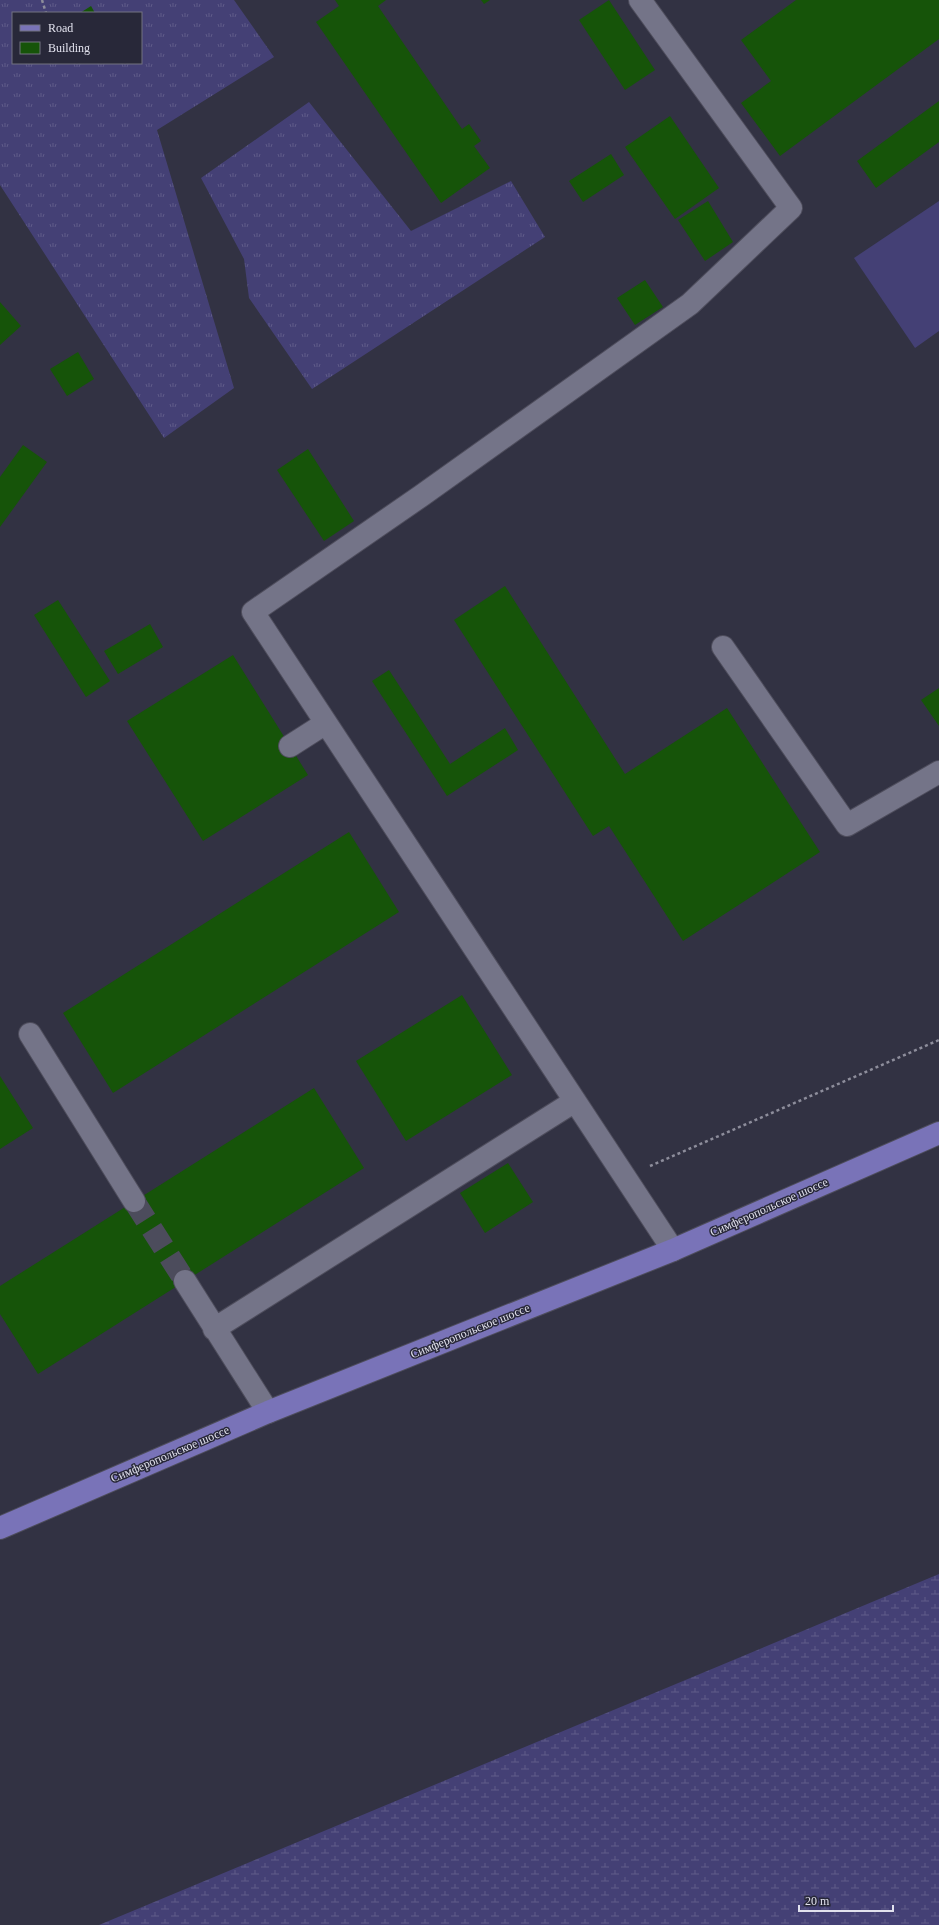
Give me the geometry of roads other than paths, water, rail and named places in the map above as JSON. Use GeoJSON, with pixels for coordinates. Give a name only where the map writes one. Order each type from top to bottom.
{"type":"FeatureCollection","features":[{"type":"Feature","properties":{"kind":"main road","name":"Симферопольское шоссе"},"geometry":{"type":"LineString","coordinates":[[0,1528],[268,1412],[672,1250],[939,1133]]}},
{"type":"Feature","properties":{"kind":"lane"},"geometry":{"type":"LineString","coordinates":[[640,0],[791,208],[690,304],[421,496],[253,612],[672,1250]]}},
{"type":"Feature","properties":{"kind":"lane"},"geometry":{"type":"LineString","coordinates":[[722,647],[847,825],[939,772]]}},
{"type":"Feature","properties":{"kind":"lane"},"geometry":{"type":"LineString","coordinates":[[290,746],[326,723]]}},
{"type":"Feature","properties":{"kind":"lane"},"geometry":{"type":"LineString","coordinates":[[30,1034],[134,1201]]}},
{"type":"Feature","properties":{"kind":"lane"},"geometry":{"type":"LineString","coordinates":[[214,1329],[575,1101]]}},
{"type":"Feature","properties":{"kind":"lane"},"geometry":{"type":"LineString","coordinates":[[185,1281],[268,1412]]}},
{"type":"Feature","properties":{"kind":"tunnel"},"geometry":{"type":"LineString","coordinates":[[134,1201],[185,1281]]}}]}
